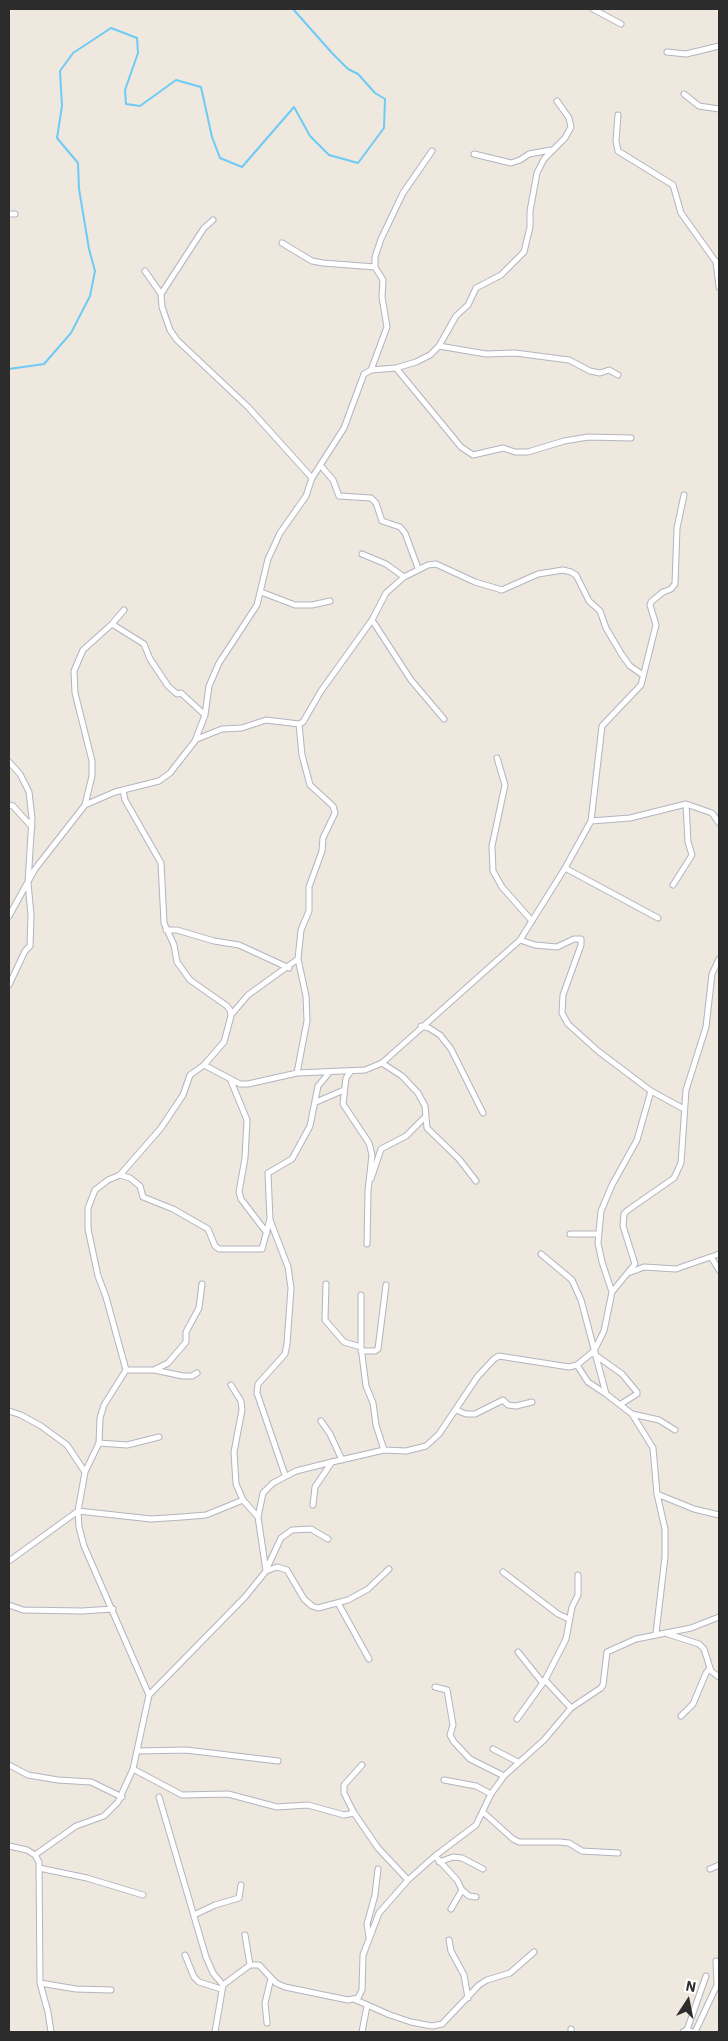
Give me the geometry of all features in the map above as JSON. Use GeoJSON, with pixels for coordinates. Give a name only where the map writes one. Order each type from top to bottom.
{"type":"FeatureCollection","features":[{"type":"Feature","properties":{"kind":"street"},"geometry":{"type":"LineString","coordinates":[[593,9],[621,24]]}},
{"type":"Feature","properties":{"kind":"street"},"geometry":{"type":"LineString","coordinates":[[667,52],[686,54],[719,46]]}},
{"type":"Feature","properties":{"kind":"street"},"geometry":{"type":"LineString","coordinates":[[684,94],[699,106],[719,109]]}},
{"type":"Feature","properties":{"kind":"street"},"geometry":{"type":"LineString","coordinates":[[85,805],[123,790],[153,784],[165,778],[195,741],[205,715],[209,686],[219,663],[253,613],[261,592],[268,559],[280,533],[306,496],[312,478],[322,466],[344,428],[364,374],[370,370],[396,368],[423,359],[439,346],[456,316],[468,305],[476,288],[501,275],[524,252],[530,227],[530,211],[537,173],[544,159],[565,138],[571,127],[569,118],[557,102]]}},
{"type":"Feature","properties":{"kind":"street"},"geometry":{"type":"LineString","coordinates":[[618,115],[616,141],[618,152],[673,185],[681,213],[718,262],[719,287]]}},
{"type":"Feature","properties":{"kind":"street"},"geometry":{"type":"LineString","coordinates":[[474,154],[511,163],[529,154],[551,150]]}},
{"type":"Feature","properties":{"kind":"street"},"geometry":{"type":"LineString","coordinates":[[370,370],[387,327],[382,297],[382,280],[375,267],[375,257],[381,239],[404,193],[432,151]]}},
{"type":"Feature","properties":{"kind":"street"},"geometry":{"type":"LineString","coordinates":[[9,214],[15,214]]}},
{"type":"Feature","properties":{"kind":"street"},"geometry":{"type":"LineString","coordinates":[[161,294],[204,228],[213,220]]}},
{"type":"Feature","properties":{"kind":"street"},"geometry":{"type":"LineString","coordinates":[[282,244],[318,262],[375,267]]}},
{"type":"Feature","properties":{"kind":"street"},"geometry":{"type":"LineString","coordinates":[[145,272],[161,294],[162,307],[176,340],[248,407],[312,478]]}},
{"type":"Feature","properties":{"kind":"street"},"geometry":{"type":"LineString","coordinates":[[439,346],[486,354],[515,353],[569,360],[590,371],[600,373],[609,370],[618,375]]}},
{"type":"Feature","properties":{"kind":"street"},"geometry":{"type":"LineString","coordinates":[[396,368],[461,447],[473,455],[503,448],[515,452],[528,452],[564,441],[588,437],[631,438]]}},
{"type":"Feature","properties":{"kind":"street"},"geometry":{"type":"LineString","coordinates":[[322,466],[333,480],[339,496],[371,498],[376,503],[382,521],[400,527],[405,533],[418,568]]}},
{"type":"Feature","properties":{"kind":"street"},"geometry":{"type":"LineString","coordinates":[[204,1065],[240,1084],[248,1084],[297,1073],[365,1070],[382,1063],[421,1026],[520,940],[565,868],[590,821],[602,726],[637,691],[656,625],[650,605],[663,592],[671,589],[675,584],[677,528],[684,496]]}},
{"type":"Feature","properties":{"kind":"street"},"geometry":{"type":"LineString","coordinates":[[362,554],[386,564],[404,577]]}},
{"type":"Feature","properties":{"kind":"street"},"geometry":{"type":"LineString","coordinates":[[297,1073],[307,1021],[306,996],[298,960],[301,930],[309,911],[311,881],[322,851],[324,834],[335,813],[333,806],[310,785],[302,755],[299,724],[372,620],[386,593],[404,577],[418,568],[436,564],[475,582],[502,590],[538,574],[563,570],[571,572],[576,575],[589,601],[600,610],[606,628],[622,655],[630,666],[643,674]]}},
{"type":"Feature","properties":{"kind":"street"},"geometry":{"type":"LineString","coordinates":[[261,592],[295,606],[330,601]]}},
{"type":"Feature","properties":{"kind":"street"},"geometry":{"type":"LineString","coordinates":[[9,916],[45,856],[85,805],[92,776],[92,761],[75,694],[74,671],[82,650],[112,624],[124,610]]}},
{"type":"Feature","properties":{"kind":"street"},"geometry":{"type":"LineString","coordinates":[[372,620],[412,680],[444,719]]}},
{"type":"Feature","properties":{"kind":"street"},"geometry":{"type":"LineString","coordinates":[[112,624],[144,644],[150,659],[168,686],[177,694],[181,694],[205,715]]}},
{"type":"Feature","properties":{"kind":"street"},"geometry":{"type":"LineString","coordinates":[[195,741],[210,732],[242,728],[266,720],[299,724]]}},
{"type":"Feature","properties":{"kind":"street"},"geometry":{"type":"LineString","coordinates":[[497,758],[505,785],[492,846],[493,871],[502,887],[532,921]]}},
{"type":"Feature","properties":{"kind":"street"},"geometry":{"type":"LineString","coordinates":[[9,762],[20,774],[28,792],[32,827],[28,884],[31,915],[30,946],[25,951],[9,985]]}},
{"type":"Feature","properties":{"kind":"street"},"geometry":{"type":"LineString","coordinates":[[123,790],[125,800],[161,863],[166,930],[174,945],[177,962],[190,980],[227,1006],[231,1016]]}},
{"type":"Feature","properties":{"kind":"street"},"geometry":{"type":"LineString","coordinates":[[590,821],[630,818],[686,804],[712,813],[719,823]]}},
{"type":"Feature","properties":{"kind":"street"},"geometry":{"type":"LineString","coordinates":[[673,885],[692,855],[688,842],[686,804]]}},
{"type":"Feature","properties":{"kind":"street"},"geometry":{"type":"LineString","coordinates":[[9,805],[13,806],[32,827]]}},
{"type":"Feature","properties":{"kind":"street"},"geometry":{"type":"LineString","coordinates":[[565,868],[658,918]]}},
{"type":"Feature","properties":{"kind":"street"},"geometry":{"type":"LineString","coordinates":[[166,930],[239,945],[289,968]]}},
{"type":"Feature","properties":{"kind":"street"},"geometry":{"type":"LineString","coordinates":[[520,940],[535,945],[556,947],[574,939],[580,939],[581,945],[563,995],[562,1013],[568,1024],[598,1051],[651,1091],[684,1108]]}},
{"type":"Feature","properties":{"kind":"street"},"geometry":{"type":"LineString","coordinates":[[266,1571],[258,1517],[263,1493],[285,1475],[384,1450],[406,1450],[426,1446],[439,1434],[478,1376],[499,1356],[560,1366],[577,1365],[594,1353],[604,1331],[612,1292],[635,1264],[623,1226],[624,1214],[674,1178],[681,1163],[686,1090],[706,1027],[712,974],[719,959]]}},
{"type":"Feature","properties":{"kind":"street"},"geometry":{"type":"LineString","coordinates":[[149,1695],[84,1546],[78,1511],[85,1472],[99,1443],[100,1418],[104,1405],[126,1370],[106,1297],[98,1276],[88,1229],[88,1208],[95,1190],[108,1180],[120,1175],[176,1108],[190,1075],[204,1065],[224,1042],[231,1016],[248,995],[298,960]]}},
{"type":"Feature","properties":{"kind":"street"},"geometry":{"type":"LineString","coordinates":[[421,1026],[430,1028],[440,1035],[451,1049],[483,1113]]}},
{"type":"Feature","properties":{"kind":"street"},"geometry":{"type":"LineString","coordinates":[[382,1063],[402,1076],[418,1093],[425,1106],[427,1128],[459,1159],[476,1181]]}},
{"type":"Feature","properties":{"kind":"street"},"geometry":{"type":"LineString","coordinates":[[351,1071],[346,1078],[343,1104],[369,1143],[372,1155],[368,1191],[367,1244]]}},
{"type":"Feature","properties":{"kind":"street"},"geometry":{"type":"LineString","coordinates":[[120,1175],[130,1178],[140,1186],[143,1197],[173,1209],[208,1228],[214,1246],[219,1249],[262,1249],[270,1219],[268,1173],[292,1159],[310,1126],[318,1086],[328,1073]]}},
{"type":"Feature","properties":{"kind":"street"},"geometry":{"type":"LineString","coordinates":[[231,1080],[247,1120],[245,1158],[239,1192],[241,1199],[267,1233]]}},
{"type":"Feature","properties":{"kind":"street"},"geometry":{"type":"LineString","coordinates":[[316,1102],[344,1090]]}},
{"type":"Feature","properties":{"kind":"street"},"geometry":{"type":"LineString","coordinates":[[612,1292],[602,1262],[598,1234],[601,1211],[637,1140],[651,1091]]}},
{"type":"Feature","properties":{"kind":"street"},"geometry":{"type":"LineString","coordinates":[[368,1191],[381,1149],[406,1136],[425,1117]]}},
{"type":"Feature","properties":{"kind":"street"},"geometry":{"type":"LineString","coordinates":[[270,1219],[288,1267],[291,1288],[287,1344],[285,1354],[258,1384],[256,1393],[285,1475]]}},
{"type":"Feature","properties":{"kind":"street"},"geometry":{"type":"LineString","coordinates":[[570,1234],[598,1234]]}},
{"type":"Feature","properties":{"kind":"street"},"geometry":{"type":"LineString","coordinates":[[542,1254],[572,1280],[581,1300],[606,1394]]}},
{"type":"Feature","properties":{"kind":"street"},"geometry":{"type":"LineString","coordinates":[[630,1272],[644,1267],[676,1269],[719,1254]]}},
{"type":"Feature","properties":{"kind":"street"},"geometry":{"type":"LineString","coordinates":[[711,1257],[719,1270]]}},
{"type":"Feature","properties":{"kind":"street"},"geometry":{"type":"LineString","coordinates":[[154,1370],[168,1362],[186,1342],[186,1332],[199,1308],[202,1284]]}},
{"type":"Feature","properties":{"kind":"street"},"geometry":{"type":"LineString","coordinates":[[326,1284],[325,1320],[344,1342],[375,1352],[378,1349],[386,1285]]}},
{"type":"Feature","properties":{"kind":"street"},"geometry":{"type":"LineString","coordinates":[[361,1295],[361,1349],[366,1386],[373,1403],[376,1425],[384,1450]]}},
{"type":"Feature","properties":{"kind":"street"},"geometry":{"type":"LineString","coordinates":[[594,1353],[622,1374],[637,1392],[637,1394],[622,1404]]}},
{"type":"Feature","properties":{"kind":"street"},"geometry":{"type":"LineString","coordinates":[[577,1365],[588,1382],[622,1404],[632,1414],[653,1448],[658,1494],[666,1529],[656,1633]]}},
{"type":"Feature","properties":{"kind":"street"},"geometry":{"type":"LineString","coordinates":[[126,1370],[154,1370],[183,1376],[192,1376],[197,1373]]}},
{"type":"Feature","properties":{"kind":"street"},"geometry":{"type":"LineString","coordinates":[[231,1385],[241,1401],[242,1410],[234,1452],[236,1484],[244,1500],[258,1517]]}},
{"type":"Feature","properties":{"kind":"street"},"geometry":{"type":"LineString","coordinates":[[456,1410],[466,1414],[476,1414],[503,1400],[508,1405],[516,1406],[532,1402]]}},
{"type":"Feature","properties":{"kind":"street"},"geometry":{"type":"LineString","coordinates":[[9,1411],[41,1426],[67,1445],[85,1472]]}},
{"type":"Feature","properties":{"kind":"street"},"geometry":{"type":"LineString","coordinates":[[632,1414],[659,1420],[675,1430]]}},
{"type":"Feature","properties":{"kind":"street"},"geometry":{"type":"LineString","coordinates":[[322,1420],[342,1460]]}},
{"type":"Feature","properties":{"kind":"street"},"geometry":{"type":"LineString","coordinates":[[99,1443],[127,1445],[159,1437]]}},
{"type":"Feature","properties":{"kind":"street"},"geometry":{"type":"LineString","coordinates":[[313,1505],[315,1487],[332,1462]]}},
{"type":"Feature","properties":{"kind":"street"},"geometry":{"type":"LineString","coordinates":[[658,1494],[694,1509],[719,1515]]}},
{"type":"Feature","properties":{"kind":"street"},"geometry":{"type":"LineString","coordinates":[[9,1561],[78,1511],[151,1519],[182,1517],[206,1515],[244,1500]]}},
{"type":"Feature","properties":{"kind":"street"},"geometry":{"type":"LineString","coordinates":[[35,1855],[76,1826],[104,1816],[122,1796],[133,1769],[149,1695],[245,1597],[266,1571],[281,1538],[292,1530],[311,1529],[328,1539]]}},
{"type":"Feature","properties":{"kind":"street"},"geometry":{"type":"LineString","coordinates":[[266,1571],[277,1567],[287,1570],[304,1599],[312,1606],[324,1607],[338,1603],[368,1589],[390,1569]]}},
{"type":"Feature","properties":{"kind":"street"},"geometry":{"type":"LineString","coordinates":[[503,1572],[558,1614],[569,1619]]}},
{"type":"Feature","properties":{"kind":"street"},"geometry":{"type":"LineString","coordinates":[[517,1719],[543,1681],[566,1639],[572,1607],[578,1595],[578,1575]]}},
{"type":"Feature","properties":{"kind":"street"},"geometry":{"type":"LineString","coordinates":[[338,1603],[369,1658]]}},
{"type":"Feature","properties":{"kind":"street"},"geometry":{"type":"LineString","coordinates":[[9,1605],[24,1610],[82,1611],[113,1609]]}},
{"type":"Feature","properties":{"kind":"street"},"geometry":{"type":"LineString","coordinates":[[356,2000],[362,1990],[363,1955],[379,1913],[408,1880],[435,1856],[476,1825],[484,1813],[491,1794],[504,1776],[544,1740],[571,1708],[604,1685],[607,1652],[636,1638],[656,1633],[667,1633],[719,1617]]}},
{"type":"Feature","properties":{"kind":"street"},"geometry":{"type":"LineString","coordinates":[[667,1633],[699,1644],[704,1649],[710,1668],[719,1677]]}},
{"type":"Feature","properties":{"kind":"street"},"geometry":{"type":"LineString","coordinates":[[518,1652],[543,1681],[571,1708]]}},
{"type":"Feature","properties":{"kind":"street"},"geometry":{"type":"LineString","coordinates":[[681,1716],[694,1704],[706,1673],[710,1668]]}},
{"type":"Feature","properties":{"kind":"street"},"geometry":{"type":"LineString","coordinates":[[435,1687],[447,1690],[453,1726],[450,1735],[454,1742],[470,1758],[504,1776]]}},
{"type":"Feature","properties":{"kind":"street"},"geometry":{"type":"LineString","coordinates":[[137,1751],[186,1750],[278,1761]]}},
{"type":"Feature","properties":{"kind":"street"},"geometry":{"type":"LineString","coordinates":[[493,1750],[518,1762]]}},
{"type":"Feature","properties":{"kind":"street"},"geometry":{"type":"LineString","coordinates":[[9,1765],[28,1775],[58,1780],[91,1782],[122,1796]]}},
{"type":"Feature","properties":{"kind":"street"},"geometry":{"type":"LineString","coordinates":[[362,1765],[343,1788],[344,1793],[354,1814],[378,1848],[408,1880]]}},
{"type":"Feature","properties":{"kind":"street"},"geometry":{"type":"LineString","coordinates":[[133,1769],[182,1795],[228,1794],[277,1806],[308,1805],[344,1815],[354,1814]]}},
{"type":"Feature","properties":{"kind":"street"},"geometry":{"type":"LineString","coordinates":[[444,1780],[476,1786],[491,1794]]}},
{"type":"Feature","properties":{"kind":"street"},"geometry":{"type":"LineString","coordinates":[[158,1797],[206,1957],[222,1987],[215,2032]]}},
{"type":"Feature","properties":{"kind":"street"},"geometry":{"type":"LineString","coordinates":[[484,1813],[513,1839],[520,1842],[569,1843],[582,1851],[618,1853]]}},
{"type":"Feature","properties":{"kind":"street"},"geometry":{"type":"LineString","coordinates":[[9,1846],[27,1850],[35,1855],[39,1862],[40,1983],[51,2032]]}},
{"type":"Feature","properties":{"kind":"street"},"geometry":{"type":"LineString","coordinates":[[435,1856],[457,1880],[462,1890],[469,1896],[476,1897]]}},
{"type":"Feature","properties":{"kind":"street"},"geometry":{"type":"LineString","coordinates":[[439,1862],[453,1857],[462,1858],[483,1869]]}},
{"type":"Feature","properties":{"kind":"street"},"geometry":{"type":"LineString","coordinates":[[710,1869],[719,1865]]}},
{"type":"Feature","properties":{"kind":"street"},"geometry":{"type":"LineString","coordinates":[[39,1868],[87,1878],[143,1896]]}},
{"type":"Feature","properties":{"kind":"street"},"geometry":{"type":"LineString","coordinates":[[369,1937],[367,1924],[375,1895],[378,1869]]}},
{"type":"Feature","properties":{"kind":"street"},"geometry":{"type":"LineString","coordinates":[[194,1915],[215,1905],[239,1898],[241,1885]]}},
{"type":"Feature","properties":{"kind":"street"},"geometry":{"type":"LineString","coordinates":[[451,1909],[462,1890]]}},
{"type":"Feature","properties":{"kind":"street"},"geometry":{"type":"LineString","coordinates":[[245,1934],[250,1965]]}},
{"type":"Feature","properties":{"kind":"street"},"geometry":{"type":"LineString","coordinates":[[449,1940],[451,1951],[464,1975],[468,1998]]}},
{"type":"Feature","properties":{"kind":"street"},"geometry":{"type":"LineString","coordinates":[[185,1955],[198,1982],[222,1987],[250,1965],[259,1965],[270,1978],[285,1987],[356,2000],[390,2016],[432,2026],[442,2024],[487,1980],[510,1973],[534,1952]]}},
{"type":"Feature","properties":{"kind":"street"},"geometry":{"type":"LineString","coordinates":[[689,2032],[716,1985],[716,1961]]}},
{"type":"Feature","properties":{"kind":"street"},"geometry":{"type":"LineString","coordinates":[[689,2032],[706,1976]]}},
{"type":"Feature","properties":{"kind":"street"},"geometry":{"type":"LineString","coordinates":[[267,2023],[265,2003],[270,1978]]}},
{"type":"Feature","properties":{"kind":"street"},"geometry":{"type":"LineString","coordinates":[[40,1983],[76,1989],[112,1990]]}},
{"type":"Feature","properties":{"kind":"street"},"geometry":{"type":"LineString","coordinates":[[362,2032],[367,2006]]}},
{"type":"Feature","properties":{"kind":"waterway"},"geometry":{"type":"LineString","coordinates":[[9,369],[44,364],[71,333],[90,296],[95,271],[89,249],[79,189],[78,163],[57,138],[62,106],[60,71],[73,53],[111,28],[137,38],[138,53],[125,90],[126,104],[140,106],[176,80],[201,87],[212,137],[220,158],[242,167],[294,107],[310,136],[329,155],[358,163],[384,128],[385,99],[375,93],[358,74],[348,69],[293,9]]}}]}
